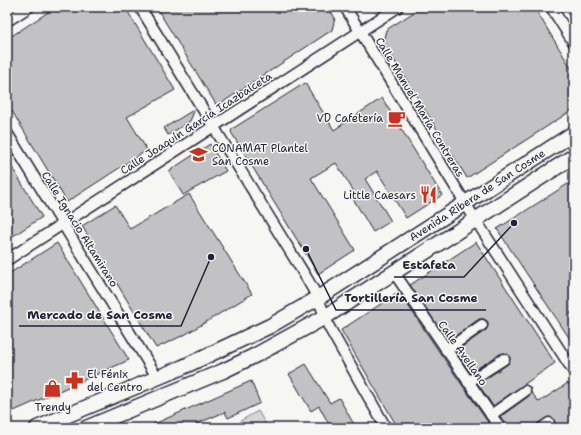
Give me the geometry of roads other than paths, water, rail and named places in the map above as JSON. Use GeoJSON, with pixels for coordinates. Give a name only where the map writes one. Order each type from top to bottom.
{"type":"FeatureCollection","features":[{"type":"Feature","properties":{"kind":"main road","name":"Avenida Ribera de San Cosme"},"geometry":{"type":"LineString","coordinates":[[37,428],[246,339],[318,298],[574,133]]}},
{"type":"Feature","properties":{"kind":"main road","name":"Avenida Ribera de San Cosme"},"geometry":{"type":"LineString","coordinates":[[86,428],[223,371],[256,355],[325,317],[574,156]]}},
{"type":"Feature","properties":{"kind":"street"},"geometry":{"type":"LineString","coordinates":[[7,21],[29,7]]}},
{"type":"Feature","properties":{"kind":"street"},"geometry":{"type":"LineString","coordinates":[[140,7],[306,276],[318,298],[325,317],[386,428]]}},
{"type":"Feature","properties":{"kind":"street","name":"Calle Manuel María Contreras"},"geometry":{"type":"LineString","coordinates":[[345,7],[464,203],[574,372]]}},
{"type":"Feature","properties":{"kind":"street","name":"Calle Joaquín García Icazbalceta"},"geometry":{"type":"LineString","coordinates":[[7,260],[398,7]]}},
{"type":"Feature","properties":{"kind":"street"},"geometry":{"type":"LineString","coordinates":[[551,7],[574,43]]}},
{"type":"Feature","properties":{"kind":"street","name":"Calle Ignacio Altamirano"},"geometry":{"type":"LineString","coordinates":[[7,133],[157,377]]}},
{"type":"Feature","properties":{"kind":"street","name":"Calle Avellano"},"geometry":{"type":"LineString","coordinates":[[393,272],[500,428]]}},
{"type":"Feature","properties":{"kind":"street"},"geometry":{"type":"LineString","coordinates":[[446,350],[482,326]]}},
{"type":"Feature","properties":{"kind":"street"},"geometry":{"type":"LineString","coordinates":[[468,382],[504,359]]}},
{"type":"Feature","properties":{"kind":"street"},"geometry":{"type":"LineString","coordinates":[[491,415],[525,391]]}},
{"type":"Feature","properties":{"kind":"place","name":"VD Cafetería"},"geometry":{"type":"Point","coordinates":[396,118]}},
{"type":"Feature","properties":{"kind":"place","name":"CONAMAT Plantel San Cosme"},"geometry":{"type":"Point","coordinates":[199,154]}},
{"type":"Feature","properties":{"kind":"place","name":"Little Caesars"},"geometry":{"type":"Point","coordinates":[429,195]}},
{"type":"Feature","properties":{"kind":"place","name":"Estafeta"},"geometry":{"type":"Point","coordinates":[514,223]}},
{"type":"Feature","properties":{"kind":"place","name":"Tortillería San Cosme"},"geometry":{"type":"Point","coordinates":[306,249]}},
{"type":"Feature","properties":{"kind":"place","name":"Mercado de San Cosme"},"geometry":{"type":"Point","coordinates":[211,257]}},
{"type":"Feature","properties":{"kind":"place","name":"El Fénix del Centro"},"geometry":{"type":"Point","coordinates":[74,380]}},
{"type":"Feature","properties":{"kind":"place","name":"Trendy"},"geometry":{"type":"Point","coordinates":[53,389]}}]}
